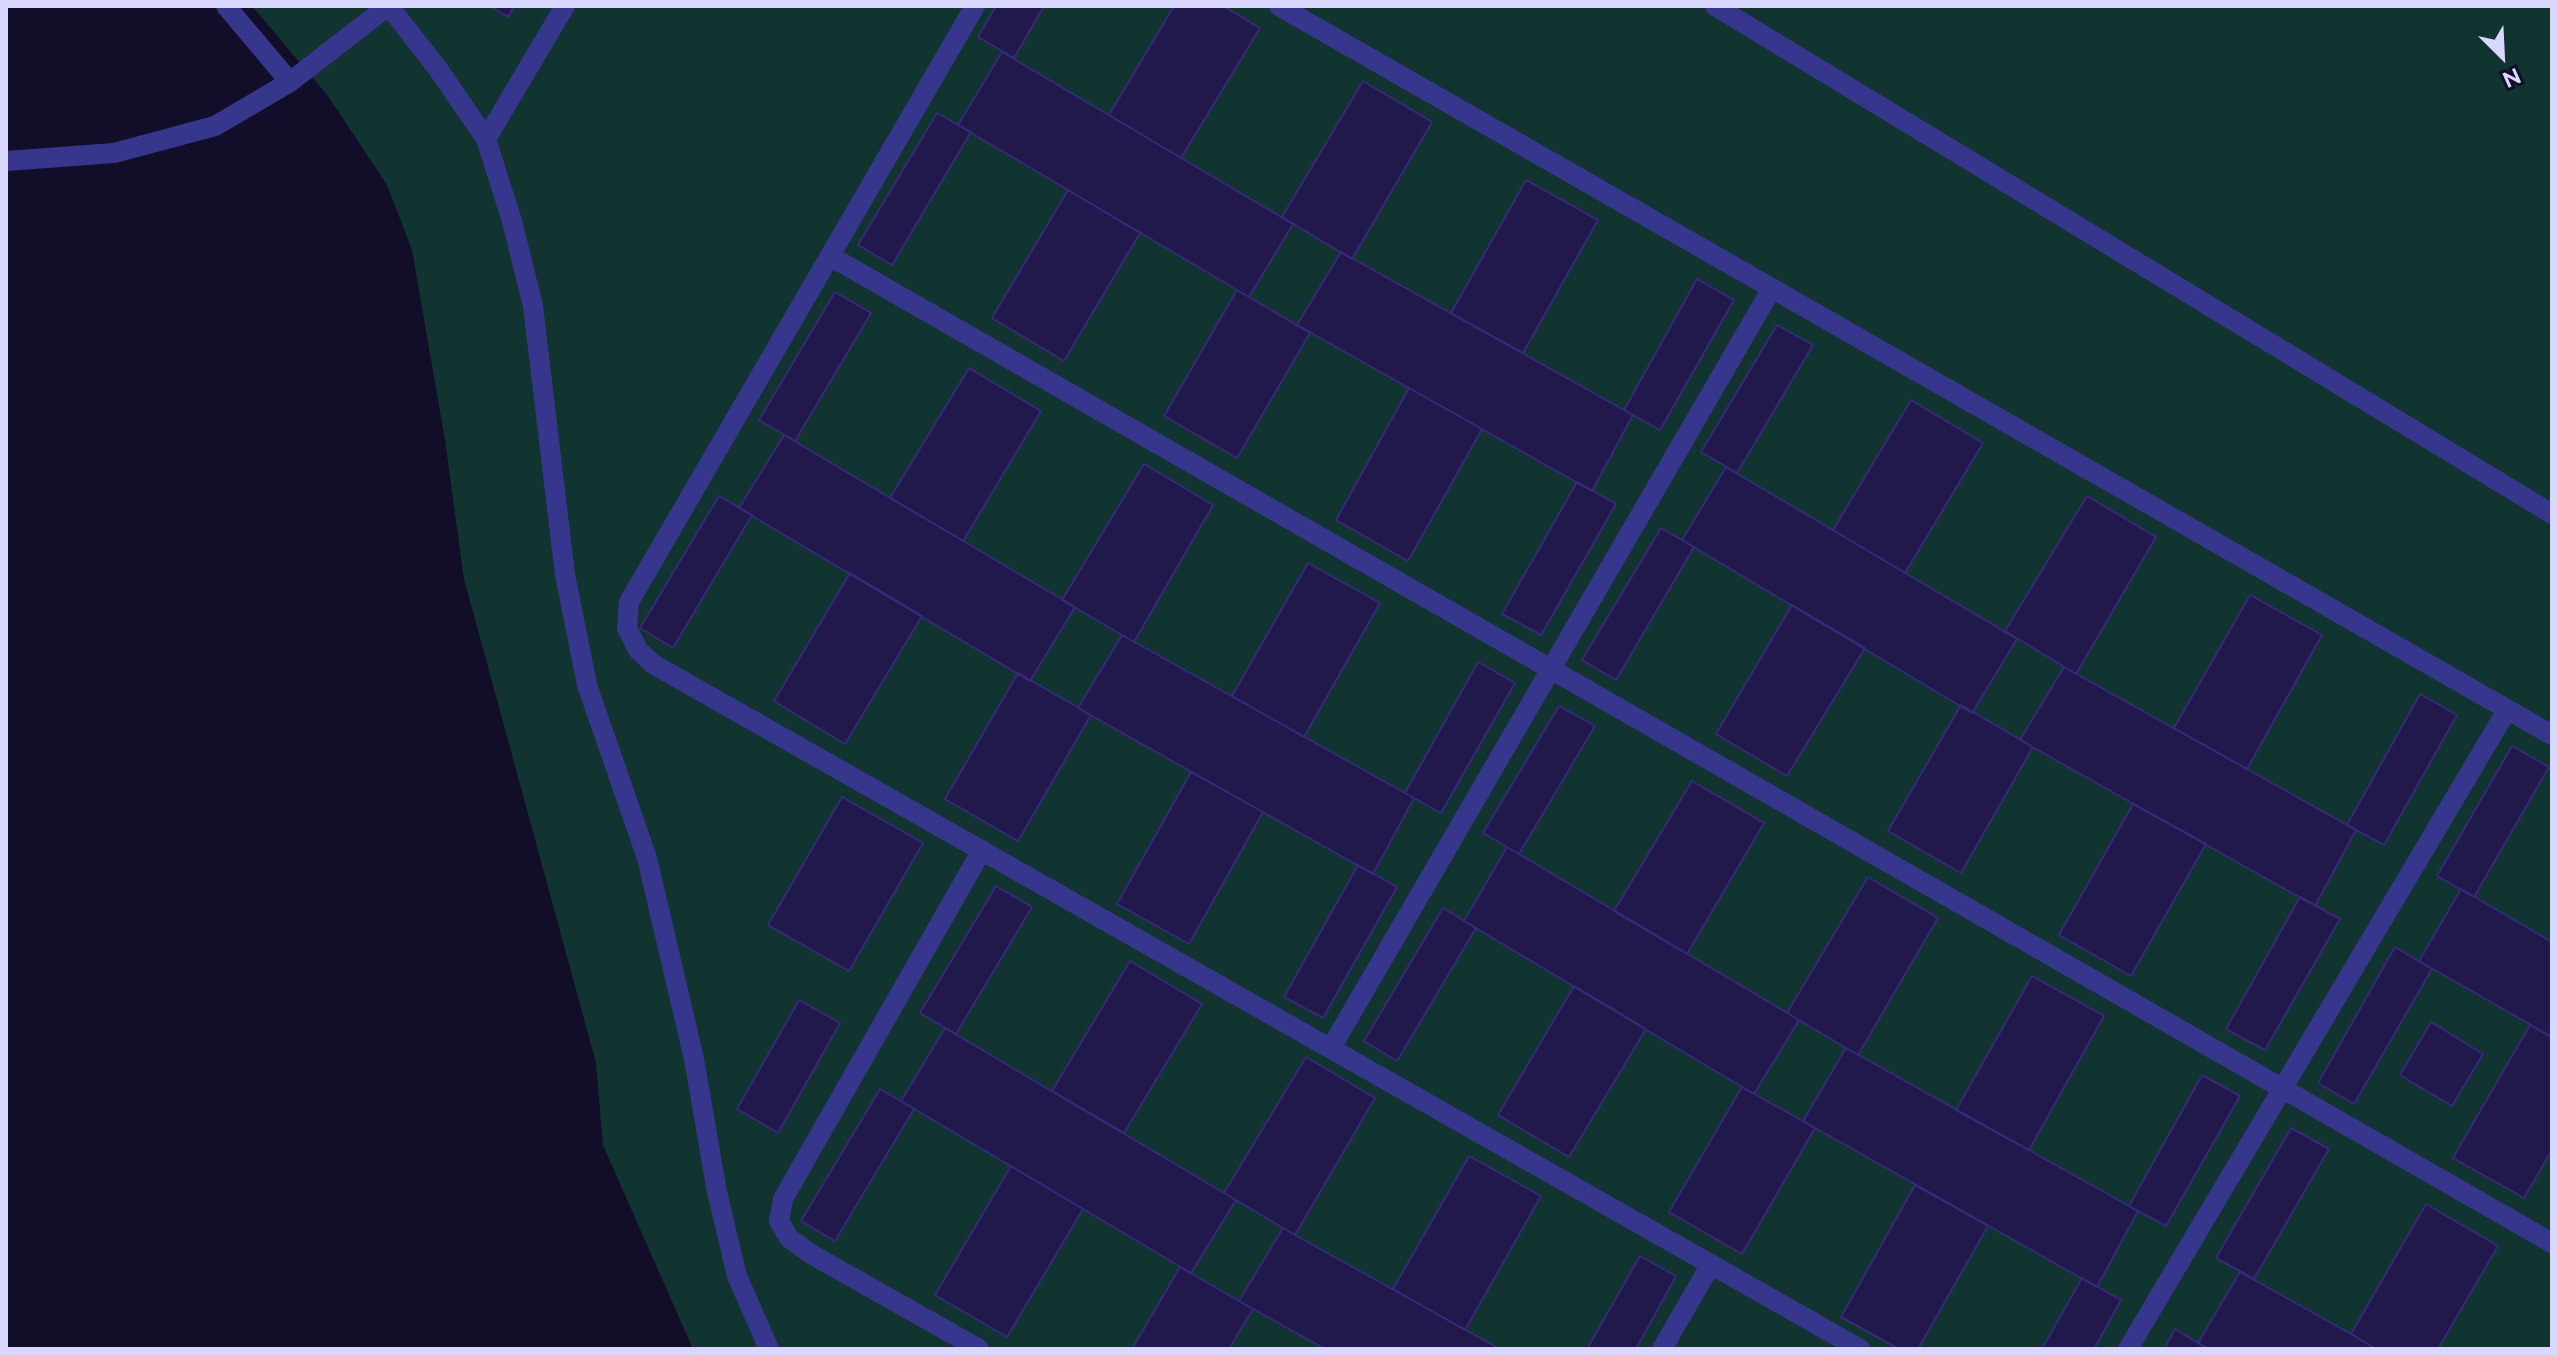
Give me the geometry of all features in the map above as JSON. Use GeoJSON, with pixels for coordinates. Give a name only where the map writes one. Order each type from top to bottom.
{"type":"FeatureCollection","features":[{"type":"Feature","properties":{"kind":"street"},"geometry":{"type":"LineString","coordinates":[[226,6],[290,82]]}},
{"type":"Feature","properties":{"kind":"street"},"geometry":{"type":"LineString","coordinates":[[6,161],[114,153],[215,126],[290,82],[388,6],[438,69],[486,139],[512,221],[533,306],[565,575],[587,685],[647,858],[694,1059],[717,1192],[737,1276],[769,1349]]}},
{"type":"Feature","properties":{"kind":"street"},"geometry":{"type":"LineString","coordinates":[[486,139],[565,6]]}},
{"type":"Feature","properties":{"kind":"street"},"geometry":{"type":"LineString","coordinates":[[975,6],[629,602],[627,628],[638,650],[653,664],[1860,1349]]}},
{"type":"Feature","properties":{"kind":"street"},"geometry":{"type":"LineString","coordinates":[[1279,6],[2552,735]]}},
{"type":"Feature","properties":{"kind":"street"},"geometry":{"type":"LineString","coordinates":[[1715,6],[2552,514]]}},
{"type":"Feature","properties":{"kind":"street"},"geometry":{"type":"LineString","coordinates":[[830,256],[2552,1243]]}},
{"type":"Feature","properties":{"kind":"street"},"geometry":{"type":"LineString","coordinates":[[1331,1048],[1771,290]]}},
{"type":"Feature","properties":{"kind":"street"},"geometry":{"type":"LineString","coordinates":[[2128,1349],[2507,710]]}},
{"type":"Feature","properties":{"kind":"street"},"geometry":{"type":"LineString","coordinates":[[979,1349],[811,1254],[789,1238],[779,1221],[783,1199],[982,850]]}},
{"type":"Feature","properties":{"kind":"street"},"geometry":{"type":"LineString","coordinates":[[1662,1349],[1711,1264]]}},
{"type":"Feature","properties":{"kind":"green space"},"geometry":{"type":"Polygon","coordinates":[[[252,6],[2552,6],[2552,1349],[693,1349],[603,1145],[596,1063],[464,579],[445,440],[412,250],[387,185],[328,96],[252,6]]]}},
{"type":"Feature","properties":{"kind":"building"},"geometry":{"type":"Polygon","coordinates":[[[490,6],[514,6],[508,17],[490,6]]]}},
{"type":"Feature","properties":{"kind":"building"},"geometry":{"type":"Polygon","coordinates":[[[996,6],[1044,6],[1014,58],[978,37],[996,6]]]}},
{"type":"Feature","properties":{"kind":"building"},"geometry":{"type":"Polygon","coordinates":[[[1174,6],[1223,6],[1260,28],[1181,158],[1109,115],[1174,6]]]}},
{"type":"Feature","properties":{"kind":"building"},"geometry":{"type":"Polygon","coordinates":[[[1002,52],[1293,224],[1249,297],[958,125],[1002,52]]]}},
{"type":"Feature","properties":{"kind":"building"},"geometry":{"type":"Polygon","coordinates":[[[1363,81],[1432,122],[1352,259],[1282,217],[1363,81]]]}},
{"type":"Feature","properties":{"kind":"building"},"geometry":{"type":"Polygon","coordinates":[[[937,113],[971,132],[892,265],[858,245],[937,113]]]}},
{"type":"Feature","properties":{"kind":"building"},"geometry":{"type":"Polygon","coordinates":[[[1526,180],[1598,220],[1523,353],[1451,313],[1526,180]]]}},
{"type":"Feature","properties":{"kind":"building"},"geometry":{"type":"Polygon","coordinates":[[[1068,190],[1140,233],[1064,361],[992,318],[1068,190]]]}},
{"type":"Feature","properties":{"kind":"building"},"geometry":{"type":"Polygon","coordinates":[[[1341,252],[1633,415],[1592,491],[1297,325],[1341,252]]]}},
{"type":"Feature","properties":{"kind":"building"},"geometry":{"type":"Polygon","coordinates":[[[1697,279],[1734,300],[1660,430],[1624,410],[1697,279]]]}},
{"type":"Feature","properties":{"kind":"building"},"geometry":{"type":"Polygon","coordinates":[[[1237,290],[1310,333],[1237,458],[1164,416],[1237,290]]]}},
{"type":"Feature","properties":{"kind":"building"},"geometry":{"type":"Polygon","coordinates":[[[835,292],[871,313],[795,441],[759,420],[835,292]]]}},
{"type":"Feature","properties":{"kind":"building"},"geometry":{"type":"Polygon","coordinates":[[[1777,325],[1813,345],[1737,473],[1701,452],[1777,325]]]}},
{"type":"Feature","properties":{"kind":"building"},"geometry":{"type":"Polygon","coordinates":[[[969,368],[1041,411],[963,541],[890,498],[969,368]]]}},
{"type":"Feature","properties":{"kind":"building"},"geometry":{"type":"Polygon","coordinates":[[[1409,388],[1482,429],[1408,561],[1336,520],[1409,388]]]}},
{"type":"Feature","properties":{"kind":"building"},"geometry":{"type":"Polygon","coordinates":[[[1911,400],[1983,443],[1905,573],[1833,530],[1911,400]]]}},
{"type":"Feature","properties":{"kind":"building"},"geometry":{"type":"Polygon","coordinates":[[[784,435],[1075,607],[1030,681],[739,508],[784,435]]]}},
{"type":"Feature","properties":{"kind":"building"},"geometry":{"type":"Polygon","coordinates":[[[1144,464],[1213,505],[1134,642],[1062,600],[1144,464]]]}},
{"type":"Feature","properties":{"kind":"building"},"geometry":{"type":"Polygon","coordinates":[[[1726,467],[2017,639],[1972,713],[1682,540],[1726,467]]]}},
{"type":"Feature","properties":{"kind":"building"},"geometry":{"type":"Polygon","coordinates":[[[1577,482],[1616,504],[1541,635],[1502,614],[1577,482]]]}},
{"type":"Feature","properties":{"kind":"building"},"geometry":{"type":"Polygon","coordinates":[[[719,496],[752,515],[673,648],[640,628],[719,496]]]}},
{"type":"Feature","properties":{"kind":"building"},"geometry":{"type":"Polygon","coordinates":[[[2087,496],[2156,537],[2076,674],[2005,631],[2087,496]]]}},
{"type":"Feature","properties":{"kind":"building"},"geometry":{"type":"Polygon","coordinates":[[[1661,528],[1694,547],[1616,680],[1582,660],[1661,528]]]}},
{"type":"Feature","properties":{"kind":"building"},"geometry":{"type":"Polygon","coordinates":[[[1308,563],[1380,603],[1304,737],[1232,696],[1308,563]]]}},
{"type":"Feature","properties":{"kind":"building"},"geometry":{"type":"Polygon","coordinates":[[[850,573],[922,616],[845,744],[774,701],[850,573]]]}},
{"type":"Feature","properties":{"kind":"building"},"geometry":{"type":"Polygon","coordinates":[[[2250,595],[2322,635],[2247,769],[2174,728],[2250,595]]]}},
{"type":"Feature","properties":{"kind":"building"},"geometry":{"type":"Polygon","coordinates":[[[1792,605],[1865,648],[1787,776],[1716,734],[1792,605]]]}},
{"type":"Feature","properties":{"kind":"building"},"geometry":{"type":"Polygon","coordinates":[[[1122,635],[1414,798],[1373,874],[1078,708],[1122,635]]]}},
{"type":"Feature","properties":{"kind":"building"},"geometry":{"type":"Polygon","coordinates":[[[1478,662],[1515,683],[1441,813],[1405,793],[1478,662]]]}},
{"type":"Feature","properties":{"kind":"building"},"geometry":{"type":"Polygon","coordinates":[[[2064,667],[2356,830],[2315,906],[2020,740],[2064,667]]]}},
{"type":"Feature","properties":{"kind":"building"},"geometry":{"type":"Polygon","coordinates":[[[1018,673],[1091,715],[1018,841],[945,799],[1018,673]]]}},
{"type":"Feature","properties":{"kind":"building"},"geometry":{"type":"Polygon","coordinates":[[[2420,694],[2457,715],[2384,845],[2347,825],[2420,694]]]}},
{"type":"Feature","properties":{"kind":"building"},"geometry":{"type":"Polygon","coordinates":[[[1961,705],[2033,747],[1961,873],[1888,831],[1961,705]]]}},
{"type":"Feature","properties":{"kind":"building"},"geometry":{"type":"Polygon","coordinates":[[[1559,706],[1595,726],[1519,854],[1483,833],[1559,706]]]}},
{"type":"Feature","properties":{"kind":"building"},"geometry":{"type":"Polygon","coordinates":[[[2512,746],[2549,767],[2474,897],[2437,876],[2512,746]]]}},
{"type":"Feature","properties":{"kind":"building"},"geometry":{"type":"Polygon","coordinates":[[[1191,772],[1263,812],[1189,944],[1117,904],[1191,772]]]}},
{"type":"Feature","properties":{"kind":"building"},"geometry":{"type":"Polygon","coordinates":[[[1692,781],[1764,823],[1687,954],[1614,911],[1692,781]]]}},
{"type":"Feature","properties":{"kind":"building"},"geometry":{"type":"Polygon","coordinates":[[[842,797],[923,843],[849,971],[768,925],[842,797]]]}},
{"type":"Feature","properties":{"kind":"building"},"geometry":{"type":"Polygon","coordinates":[[[2133,804],[2206,844],[2131,976],[2059,935],[2133,804]]]}},
{"type":"Feature","properties":{"kind":"building"},"geometry":{"type":"Polygon","coordinates":[[[1507,847],[1799,1020],[1754,1094],[1464,921],[1507,847]]]}},
{"type":"Feature","properties":{"kind":"building"},"geometry":{"type":"Polygon","coordinates":[[[1358,865],[1397,887],[1323,1018],[1284,997],[1358,865]]]}},
{"type":"Feature","properties":{"kind":"building"},"geometry":{"type":"Polygon","coordinates":[[[1868,877],[1938,918],[1858,1055],[1787,1013],[1868,877]]]}},
{"type":"Feature","properties":{"kind":"building"},"geometry":{"type":"Polygon","coordinates":[[[996,886],[1032,907],[956,1034],[920,1013],[996,886]]]}},
{"type":"Feature","properties":{"kind":"building"},"geometry":{"type":"Polygon","coordinates":[[[2461,889],[2552,942],[2552,1037],[2419,961],[2461,889]]]}},
{"type":"Feature","properties":{"kind":"building"},"geometry":{"type":"Polygon","coordinates":[[[2300,897],[2340,919],[2265,1050],[2226,1029],[2300,897]]]}},
{"type":"Feature","properties":{"kind":"building"},"geometry":{"type":"Polygon","coordinates":[[[1443,908],[1476,928],[1397,1061],[1364,1041],[1443,908]]]}},
{"type":"Feature","properties":{"kind":"building"},"geometry":{"type":"Polygon","coordinates":[[[2395,947],[2432,969],[2354,1104],[2318,1083],[2395,947]]]}},
{"type":"Feature","properties":{"kind":"building"},"geometry":{"type":"Polygon","coordinates":[[[1130,961],[1202,1004],[1124,1133],[1052,1091],[1130,961]]]}},
{"type":"Feature","properties":{"kind":"building"},"geometry":{"type":"Polygon","coordinates":[[[2032,976],[2104,1016],[2029,1150],[1956,1110],[2032,976]]]}},
{"type":"Feature","properties":{"kind":"building"},"geometry":{"type":"Polygon","coordinates":[[[1574,986],[1646,1029],[1569,1157],[1498,1115],[1574,986]]]}},
{"type":"Feature","properties":{"kind":"building"},"geometry":{"type":"Polygon","coordinates":[[[799,1000],[840,1023],[778,1133],[737,1109],[799,1000]]]}},
{"type":"Feature","properties":{"kind":"building"},"geometry":{"type":"Polygon","coordinates":[[[2431,1022],[2483,1054],[2452,1106],[2400,1075],[2431,1022]]]}},
{"type":"Feature","properties":{"kind":"building"},"geometry":{"type":"Polygon","coordinates":[[[2530,1025],[2552,1037],[2552,1150],[2524,1198],[2453,1158],[2530,1025]]]}},
{"type":"Feature","properties":{"kind":"building"},"geometry":{"type":"Polygon","coordinates":[[[945,1028],[1236,1200],[1191,1273],[901,1101],[945,1028]]]}},
{"type":"Feature","properties":{"kind":"building"},"geometry":{"type":"Polygon","coordinates":[[[1846,1048],[2138,1211],[2097,1287],[1803,1121],[1846,1048]]]}},
{"type":"Feature","properties":{"kind":"building"},"geometry":{"type":"Polygon","coordinates":[[[1306,1057],[1375,1098],[1295,1235],[1224,1193],[1306,1057]]]}},
{"type":"Feature","properties":{"kind":"building"},"geometry":{"type":"Polygon","coordinates":[[[2202,1075],[2240,1096],[2166,1226],[2129,1206],[2202,1075]]]}},
{"type":"Feature","properties":{"kind":"building"},"geometry":{"type":"Polygon","coordinates":[[[1742,1087],[1815,1128],[1742,1254],[1669,1212],[1742,1087]]]}},
{"type":"Feature","properties":{"kind":"building"},"geometry":{"type":"Polygon","coordinates":[[[880,1089],[914,1109],[835,1241],[801,1221],[880,1089]]]}},
{"type":"Feature","properties":{"kind":"building"},"geometry":{"type":"Polygon","coordinates":[[[2291,1128],[2329,1149],[2254,1279],[2216,1258],[2291,1128]]]}},
{"type":"Feature","properties":{"kind":"building"},"geometry":{"type":"Polygon","coordinates":[[[1469,1156],[1541,1196],[1465,1330],[1393,1289],[1469,1156]]]}},
{"type":"Feature","properties":{"kind":"building"},"geometry":{"type":"Polygon","coordinates":[[[1011,1166],[1083,1209],[1007,1337],[935,1295],[1011,1166]]]}},
{"type":"Feature","properties":{"kind":"building"},"geometry":{"type":"Polygon","coordinates":[[[1915,1185],[1988,1226],[1918,1349],[1899,1349],[1841,1317],[1915,1185]]]}},
{"type":"Feature","properties":{"kind":"building"},"geometry":{"type":"Polygon","coordinates":[[[2426,1204],[2498,1246],[2438,1349],[2376,1349],[2351,1334],[2426,1204]]]}},
{"type":"Feature","properties":{"kind":"building"},"geometry":{"type":"Polygon","coordinates":[[[1283,1228],[1500,1349],[1325,1349],[1239,1301],[1283,1228]]]}},
{"type":"Feature","properties":{"kind":"building"},"geometry":{"type":"Polygon","coordinates":[[[1640,1256],[1676,1276],[1636,1349],[1587,1349],[1640,1256]]]}},
{"type":"Feature","properties":{"kind":"building"},"geometry":{"type":"Polygon","coordinates":[[[1180,1267],[1253,1309],[1229,1349],[1132,1349],[1180,1267]]]}},
{"type":"Feature","properties":{"kind":"building"},"geometry":{"type":"Polygon","coordinates":[[[2240,1272],[2376,1349],[2209,1349],[2198,1343],[2240,1272]]]}},
{"type":"Feature","properties":{"kind":"building"},"geometry":{"type":"Polygon","coordinates":[[[2082,1278],[2121,1300],[2094,1349],[2042,1349],[2082,1278]]]}},
{"type":"Feature","properties":{"kind":"building"},"geometry":{"type":"Polygon","coordinates":[[[2175,1329],[2198,1343],[2209,1349],[2164,1349],[2175,1329]]]}}]}
